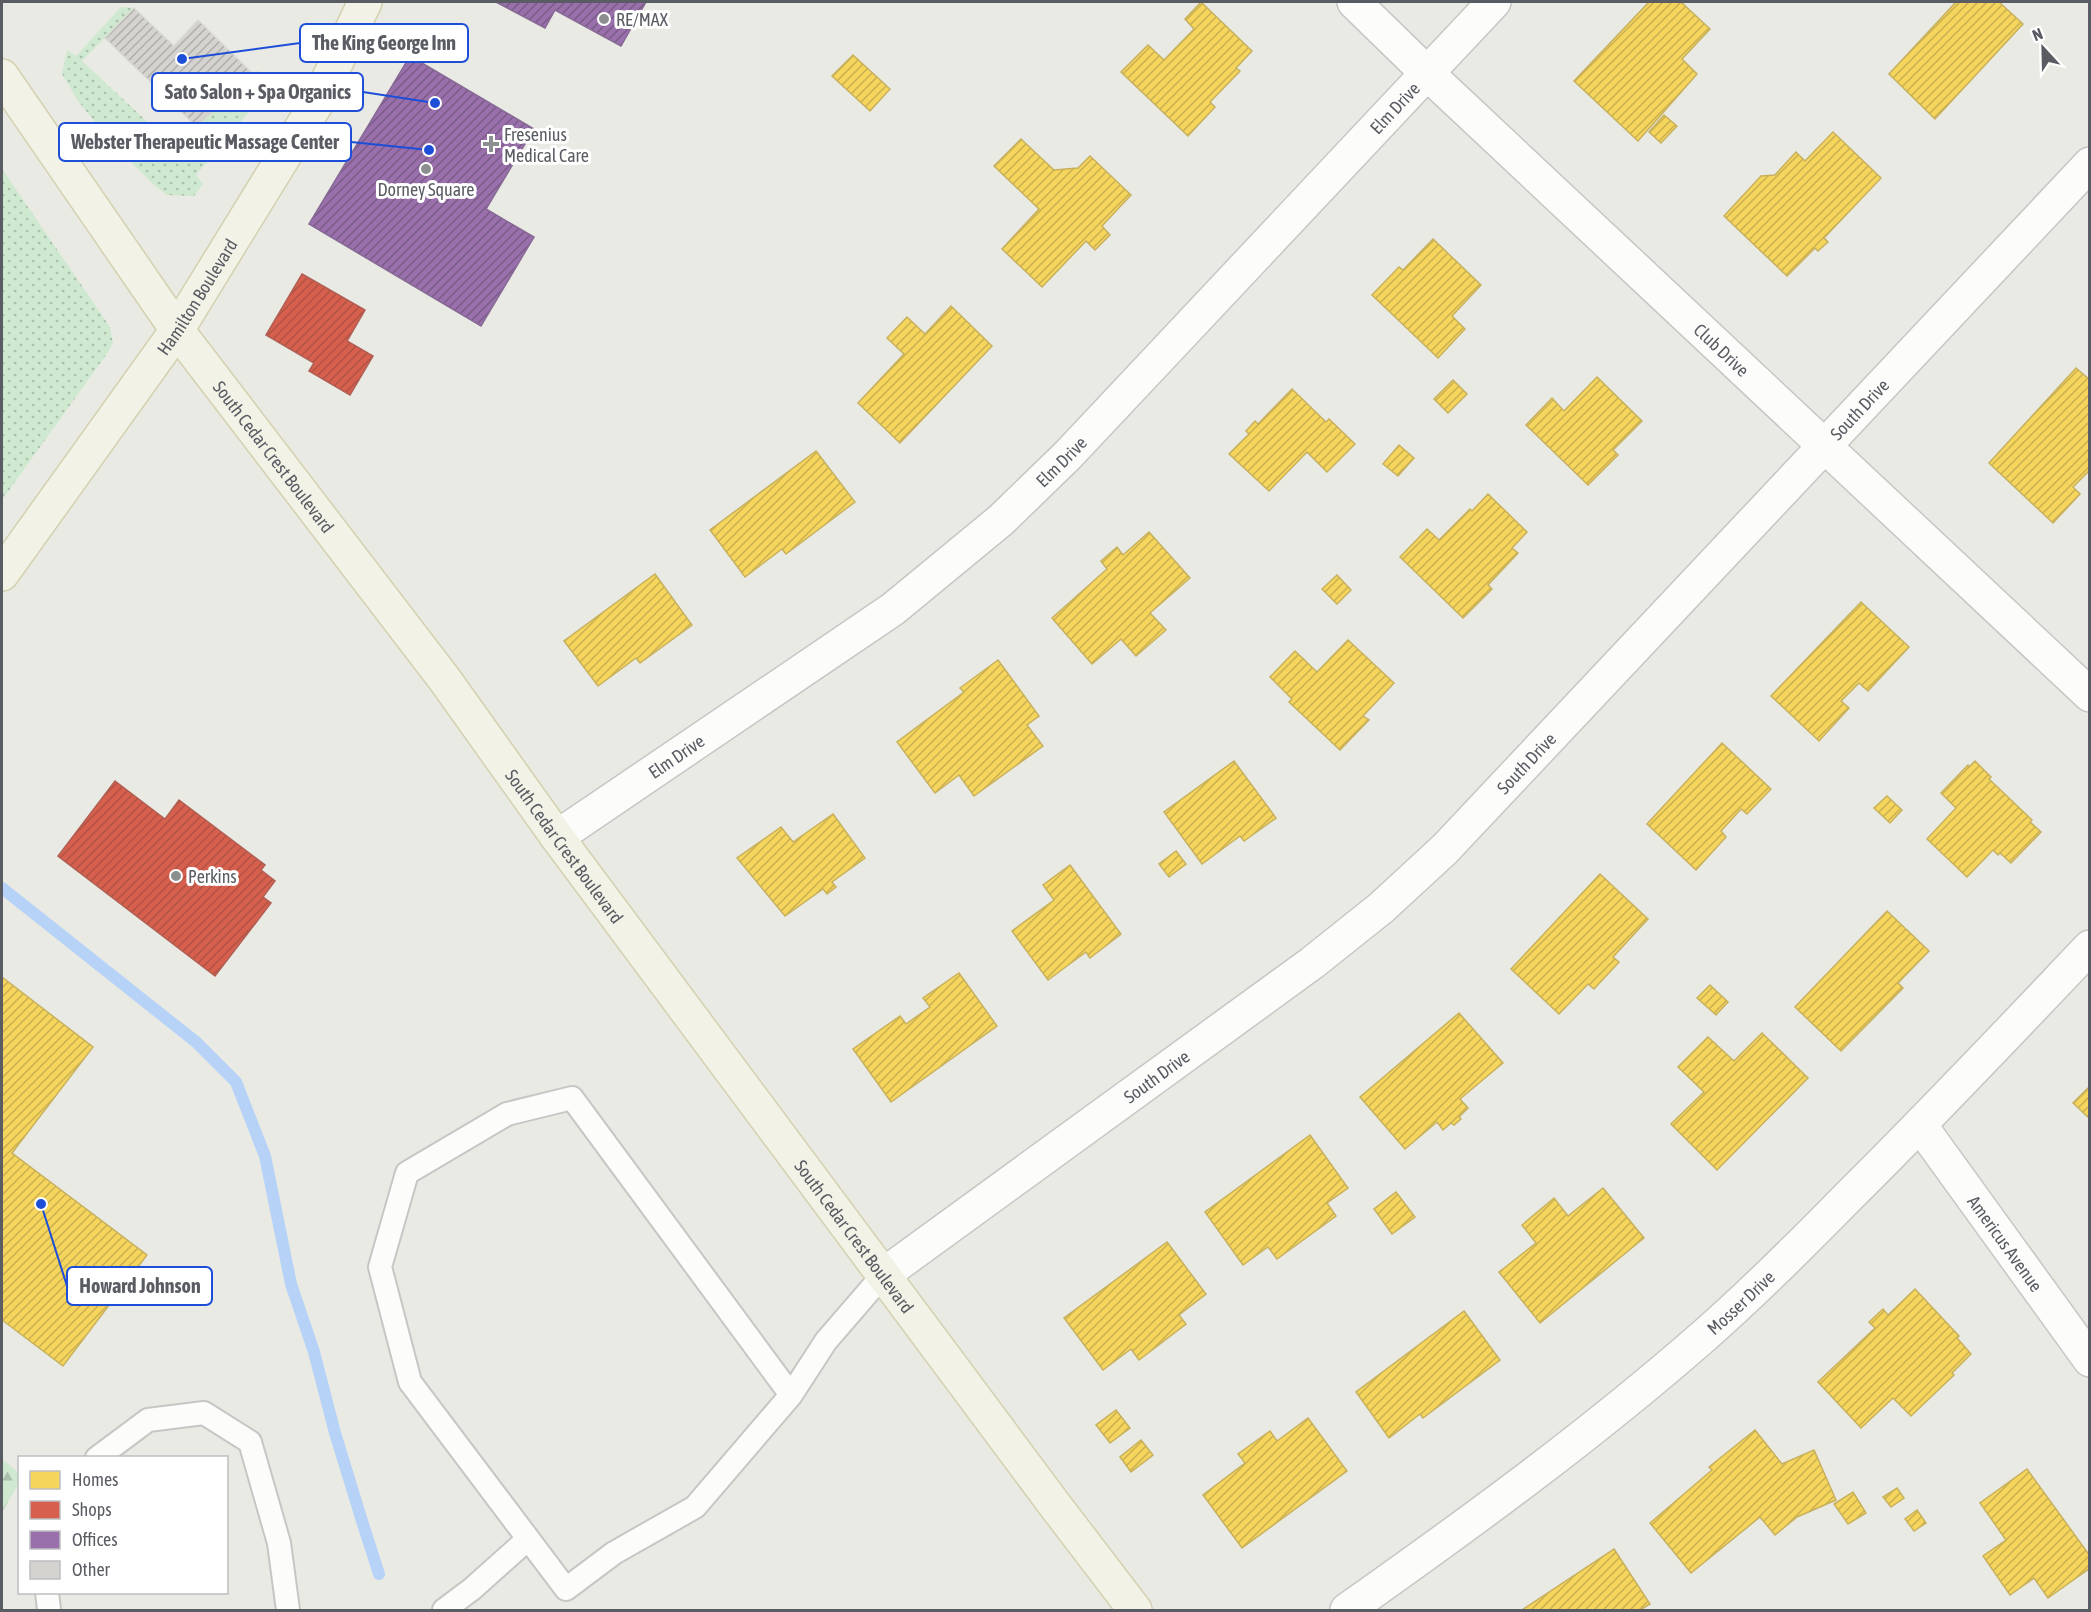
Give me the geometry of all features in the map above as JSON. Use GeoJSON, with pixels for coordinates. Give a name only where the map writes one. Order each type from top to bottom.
{"type":"FeatureCollection","features":[{"type":"Feature","properties":{"kind":"main road","name":"Hamilton Boulevard"},"geometry":{"type":"LineString","coordinates":[[2,574],[177,330],[318,101],[365,2]]}},
{"type":"Feature","properties":{"kind":"main road","name":"South Cedar Crest Boulevard"},"geometry":{"type":"LineString","coordinates":[[2,76],[177,330],[445,680],[556,837],[1136,1611]]}},
{"type":"Feature","properties":{"kind":"street","name":"Club Drive"},"geometry":{"type":"LineString","coordinates":[[1354,2],[2090,695]]}},
{"type":"Feature","properties":{"kind":"street","name":"Elm Drive"},"geometry":{"type":"LineString","coordinates":[[556,837],[893,609],[1001,520],[1068,455],[1494,2]]}},
{"type":"Feature","properties":{"kind":"street","name":"South Drive"},"geometry":{"type":"LineString","coordinates":[[883,1275],[1312,963],[1381,908],[1445,849],[2090,164]]}},
{"type":"Feature","properties":{"kind":"street","name":"Mosser Drive"},"geometry":{"type":"LineString","coordinates":[[1347,1611],[1473,1521],[1630,1399],[1706,1334],[1779,1267],[1920,1125],[2090,947]]}},
{"type":"Feature","properties":{"kind":"street","name":"Americus Avenue"},"geometry":{"type":"LineString","coordinates":[[1920,1125],[2090,1360]]}},
{"type":"Feature","properties":{"kind":"lane"},"geometry":{"type":"LineString","coordinates":[[791,1395],[572,1098],[507,1113],[407,1173],[380,1267],[410,1382],[566,1588],[614,1553],[695,1507],[791,1395],[826,1341],[883,1275]]}},
{"type":"Feature","properties":{"kind":"lane"},"geometry":{"type":"LineString","coordinates":[[101,1456],[148,1420],[204,1413],[250,1442],[279,1543],[288,1611]]}},
{"type":"Feature","properties":{"kind":"lane"},"geometry":{"type":"LineString","coordinates":[[444,1611],[528,1539]]}},
{"type":"Feature","properties":{"kind":"lane"},"geometry":{"type":"LineString","coordinates":[[47,1594],[49,1611]]}},
{"type":"Feature","properties":{"kind":"green space"},"geometry":{"type":"Polygon","coordinates":[[[121,7],[134,8],[82,61],[170,143],[191,121],[198,126],[251,72],[259,71],[260,99],[196,175],[203,184],[194,196],[167,195],[154,185],[111,142],[78,101],[62,74],[67,50],[76,56],[121,7]]]}},
{"type":"Feature","properties":{"kind":"green space"},"geometry":{"type":"Polygon","coordinates":[[[2,169],[110,327],[113,343],[2,500],[2,169]]]}},
{"type":"Feature","properties":{"kind":"green space"},"geometry":{"type":"Polygon","coordinates":[[[2,1459],[18,1472],[18,1485],[2,1512],[2,1459]]]}},
{"type":"Feature","properties":{"kind":"building: Homes"},"geometry":{"type":"Polygon","coordinates":[[[1201,2],[1252,51],[1236,68],[1240,71],[1210,102],[1215,107],[1188,136],[1121,72],[1148,45],[1164,60],[1194,29],[1185,19],[1201,2]]]}},
{"type":"Feature","properties":{"kind":"building: Homes"},"geometry":{"type":"Polygon","coordinates":[[[1649,2],[1681,2],[1710,29],[1682,59],[1697,74],[1638,141],[1574,81],[1649,2]]]}},
{"type":"Feature","properties":{"kind":"building: Homes"},"geometry":{"type":"Polygon","coordinates":[[[1956,2],[1999,2],[2023,24],[1935,119],[1889,74],[1956,2]]]}},
{"type":"Feature","properties":{"kind":"building: Homes"},"geometry":{"type":"Polygon","coordinates":[[[853,55],[890,89],[870,111],[832,76],[853,55]]]}},
{"type":"Feature","properties":{"kind":"building: Homes"},"geometry":{"type":"Polygon","coordinates":[[[1664,115],[1677,126],[1661,143],[1649,132],[1664,115]]]}},
{"type":"Feature","properties":{"kind":"building: Homes"},"geometry":{"type":"Polygon","coordinates":[[[1833,132],[1881,178],[1824,238],[1828,242],[1818,251],[1815,248],[1787,276],[1724,216],[1761,176],[1775,175],[1796,152],[1805,161],[1833,132]]]}},
{"type":"Feature","properties":{"kind":"building: Homes"},"geometry":{"type":"Polygon","coordinates":[[[1021,139],[1054,170],[1078,168],[1090,156],[1131,195],[1102,226],[1110,235],[1095,250],[1086,241],[1042,287],[1002,249],[1039,209],[994,166],[1021,139]]]}},
{"type":"Feature","properties":{"kind":"building: Homes"},"geometry":{"type":"Polygon","coordinates":[[[1433,239],[1481,285],[1452,316],[1465,329],[1438,358],[1372,295],[1399,267],[1403,270],[1433,239]]]}},
{"type":"Feature","properties":{"kind":"building: Homes"},"geometry":{"type":"Polygon","coordinates":[[[951,306],[992,346],[900,443],[858,403],[904,354],[887,338],[907,317],[925,334],[951,306]]]}},
{"type":"Feature","properties":{"kind":"building: Homes"},"geometry":{"type":"Polygon","coordinates":[[[2076,368],[2090,380],[2090,470],[2073,487],[2080,494],[2053,523],[1989,463],[2076,368]]]}},
{"type":"Feature","properties":{"kind":"building: Homes"},"geometry":{"type":"Polygon","coordinates":[[[1597,377],[1642,421],[1613,450],[1618,455],[1588,485],[1526,425],[1552,398],[1564,411],[1597,377]]]}},
{"type":"Feature","properties":{"kind":"building: Homes"},"geometry":{"type":"Polygon","coordinates":[[[1453,380],[1467,394],[1448,413],[1434,399],[1453,380]]]}},
{"type":"Feature","properties":{"kind":"building: Homes"},"geometry":{"type":"Polygon","coordinates":[[[1292,389],[1326,422],[1329,419],[1355,444],[1327,472],[1307,452],[1269,491],[1229,454],[1249,434],[1246,431],[1255,421],[1258,424],[1292,389]]]}},
{"type":"Feature","properties":{"kind":"building: Homes"},"geometry":{"type":"Polygon","coordinates":[[[1399,445],[1414,458],[1398,476],[1383,464],[1399,445]]]}},
{"type":"Feature","properties":{"kind":"building: Homes"},"geometry":{"type":"Polygon","coordinates":[[[816,451],[855,502],[786,554],[782,549],[745,577],[710,530],[816,451]]]}},
{"type":"Feature","properties":{"kind":"building: Homes"},"geometry":{"type":"Polygon","coordinates":[[[1488,494],[1527,532],[1512,548],[1518,553],[1488,585],[1492,589],[1463,618],[1400,557],[1427,529],[1439,540],[1488,494]]]}},
{"type":"Feature","properties":{"kind":"building: Homes"},"geometry":{"type":"Polygon","coordinates":[[[1149,532],[1190,578],[1150,613],[1166,630],[1136,656],[1121,639],[1092,664],[1052,618],[1107,569],[1101,561],[1117,547],[1123,555],[1149,532]]]}},
{"type":"Feature","properties":{"kind":"building: Homes"},"geometry":{"type":"Polygon","coordinates":[[[655,574],[692,625],[640,663],[636,658],[598,686],[564,641],[655,574]]]}},
{"type":"Feature","properties":{"kind":"building: Homes"},"geometry":{"type":"Polygon","coordinates":[[[1337,575],[1351,590],[1337,604],[1322,589],[1337,575]]]}},
{"type":"Feature","properties":{"kind":"building: Homes"},"geometry":{"type":"Polygon","coordinates":[[[1861,602],[1909,647],[1868,691],[1859,683],[1841,701],[1849,708],[1819,741],[1771,696],[1861,602]]]}},
{"type":"Feature","properties":{"kind":"building: Homes"},"geometry":{"type":"Polygon","coordinates":[[[1348,640],[1394,683],[1363,716],[1369,720],[1340,750],[1289,702],[1292,699],[1270,677],[1295,651],[1317,672],[1348,640]]]}},
{"type":"Feature","properties":{"kind":"building: Homes"},"geometry":{"type":"Polygon","coordinates":[[[998,660],[1039,716],[1027,725],[1043,746],[974,796],[959,775],[935,793],[897,742],[964,692],[960,688],[998,660]]]}},
{"type":"Feature","properties":{"kind":"building: Homes"},"geometry":{"type":"Polygon","coordinates":[[[1722,743],[1771,789],[1747,814],[1741,809],[1721,831],[1726,837],[1696,870],[1647,824],[1722,743]]]}},
{"type":"Feature","properties":{"kind":"building: Homes"},"geometry":{"type":"Polygon","coordinates":[[[1234,761],[1276,818],[1244,841],[1240,836],[1202,864],[1164,812],[1234,761]]]}},
{"type":"Feature","properties":{"kind":"building: Homes"},"geometry":{"type":"Polygon","coordinates":[[[1975,761],[1991,777],[1989,779],[2032,820],[2030,822],[2041,832],[2011,863],[1993,850],[1967,877],[1927,839],[1956,808],[1941,793],[1968,765],[1969,767],[1975,761]]]}},
{"type":"Feature","properties":{"kind":"building: Homes"},"geometry":{"type":"Polygon","coordinates":[[[1887,796],[1902,810],[1890,823],[1874,808],[1887,796]]]}},
{"type":"Feature","properties":{"kind":"building: Homes"},"geometry":{"type":"Polygon","coordinates":[[[833,814],[865,858],[832,882],[836,887],[827,894],[823,889],[785,916],[737,858],[781,827],[793,842],[833,814]]]}},
{"type":"Feature","properties":{"kind":"building: Homes"},"geometry":{"type":"Polygon","coordinates":[[[1176,851],[1186,864],[1169,877],[1159,864],[1176,851]]]}},
{"type":"Feature","properties":{"kind":"building: Homes"},"geometry":{"type":"Polygon","coordinates":[[[1070,865],[1121,934],[1090,958],[1086,952],[1048,980],[1012,931],[1054,900],[1043,885],[1070,865]]]}},
{"type":"Feature","properties":{"kind":"building: Homes"},"geometry":{"type":"Polygon","coordinates":[[[1600,874],[1648,919],[1613,957],[1619,962],[1594,989],[1588,984],[1559,1014],[1511,969],[1600,874]]]}},
{"type":"Feature","properties":{"kind":"building: Homes"},"geometry":{"type":"Polygon","coordinates":[[[1887,911],[1929,951],[1898,983],[1903,988],[1841,1051],[1795,1007],[1887,911]]]}},
{"type":"Feature","properties":{"kind":"building: Homes"},"geometry":{"type":"Polygon","coordinates":[[[959,973],[997,1026],[891,1102],[853,1049],[900,1016],[906,1024],[930,1007],[923,998],[959,973]]]}},
{"type":"Feature","properties":{"kind":"building: Homes"},"geometry":{"type":"Polygon","coordinates":[[[2,977],[93,1047],[12,1153],[147,1255],[63,1366],[2,1320],[2,977]]]}},
{"type":"Feature","properties":{"kind":"building: Homes"},"geometry":{"type":"Polygon","coordinates":[[[1710,985],[1728,1002],[1716,1015],[1697,998],[1710,985]]]}},
{"type":"Feature","properties":{"kind":"building: Homes"},"geometry":{"type":"Polygon","coordinates":[[[1459,1013],[1503,1063],[1460,1099],[1468,1108],[1459,1117],[1461,1119],[1454,1125],[1451,1123],[1443,1130],[1437,1122],[1405,1149],[1360,1097],[1459,1013]]]}},
{"type":"Feature","properties":{"kind":"building: Homes"},"geometry":{"type":"Polygon","coordinates":[[[1762,1033],[1808,1078],[1717,1170],[1671,1124],[1704,1092],[1678,1067],[1708,1037],[1734,1061],[1762,1033]]]}},
{"type":"Feature","properties":{"kind":"building: Homes"},"geometry":{"type":"Polygon","coordinates":[[[2090,1086],[2090,1119],[2073,1103],[2090,1086]]]}},
{"type":"Feature","properties":{"kind":"building: Homes"},"geometry":{"type":"Polygon","coordinates":[[[1310,1135],[1348,1188],[1327,1203],[1336,1216],[1277,1259],[1268,1247],[1243,1265],[1205,1212],[1310,1135]]]}},
{"type":"Feature","properties":{"kind":"building: Homes"},"geometry":{"type":"Polygon","coordinates":[[[1603,1188],[1644,1238],[1540,1323],[1499,1272],[1536,1243],[1522,1225],[1554,1198],[1568,1216],[1603,1188]]]}},
{"type":"Feature","properties":{"kind":"building: Homes"},"geometry":{"type":"Polygon","coordinates":[[[1396,1192],[1415,1217],[1392,1234],[1374,1209],[1396,1192]]]}},
{"type":"Feature","properties":{"kind":"building: Homes"},"geometry":{"type":"Polygon","coordinates":[[[1167,1242],[1206,1294],[1179,1315],[1186,1324],[1139,1360],[1131,1349],[1103,1370],[1064,1318],[1167,1242]]]}},
{"type":"Feature","properties":{"kind":"building: Homes"},"geometry":{"type":"Polygon","coordinates":[[[1915,1289],[1959,1336],[1957,1338],[1971,1354],[1952,1373],[1954,1375],[1911,1416],[1893,1398],[1861,1428],[1818,1382],[1875,1328],[1869,1322],[1883,1309],[1888,1315],[1915,1289]]]}},
{"type":"Feature","properties":{"kind":"building: Homes"},"geometry":{"type":"Polygon","coordinates":[[[1464,1311],[1500,1360],[1423,1418],[1420,1414],[1389,1438],[1356,1392],[1464,1311]]]}},
{"type":"Feature","properties":{"kind":"building: Homes"},"geometry":{"type":"Polygon","coordinates":[[[1116,1410],[1130,1428],[1110,1443],[1096,1425],[1116,1410]]]}},
{"type":"Feature","properties":{"kind":"building: Homes"},"geometry":{"type":"Polygon","coordinates":[[[1308,1418],[1347,1471],[1242,1548],[1203,1495],[1245,1463],[1238,1454],[1270,1431],[1277,1441],[1308,1418]]]}},
{"type":"Feature","properties":{"kind":"building: Homes"},"geometry":{"type":"Polygon","coordinates":[[[1755,1430],[1782,1464],[1814,1450],[1836,1500],[1797,1517],[1775,1535],[1760,1517],[1691,1573],[1650,1523],[1712,1470],[1709,1467],[1755,1430]]]}},
{"type":"Feature","properties":{"kind":"building: Homes"},"geometry":{"type":"Polygon","coordinates":[[[1141,1440],[1153,1455],[1131,1472],[1120,1457],[1141,1440]]]}},
{"type":"Feature","properties":{"kind":"building: Homes"},"geometry":{"type":"Polygon","coordinates":[[[2027,1469],[2090,1556],[2090,1568],[2048,1598],[2034,1578],[2010,1595],[1983,1556],[2006,1540],[1980,1503],[2027,1469]]]}},
{"type":"Feature","properties":{"kind":"building: Homes"},"geometry":{"type":"Polygon","coordinates":[[[1897,1488],[1904,1498],[1891,1507],[1883,1497],[1897,1488]]]}},
{"type":"Feature","properties":{"kind":"building: Homes"},"geometry":{"type":"Polygon","coordinates":[[[1853,1492],[1866,1513],[1848,1524],[1834,1504],[1853,1492]]]}},
{"type":"Feature","properties":{"kind":"building: Homes"},"geometry":{"type":"Polygon","coordinates":[[[1917,1510],[1926,1523],[1914,1531],[1905,1519],[1917,1510]]]}},
{"type":"Feature","properties":{"kind":"building: Homes"},"geometry":{"type":"Polygon","coordinates":[[[1614,1549],[1650,1604],[1640,1610],[1522,1610],[1614,1549]]]}},
{"type":"Feature","properties":{"kind":"building: Shops"},"geometry":{"type":"Polygon","coordinates":[[[302,274],[365,310],[347,341],[373,356],[350,395],[309,371],[314,363],[266,335],[302,274]]]}},
{"type":"Feature","properties":{"kind":"building: Shops","name":"Perkins"},"geometry":{"type":"Polygon","coordinates":[[[115,781],[165,819],[179,800],[265,865],[261,870],[275,881],[263,897],[271,903],[215,976],[58,856],[115,781]]]}},
{"type":"Feature","properties":{"kind":"building: Offices","name":"RE/MAX"},"geometry":{"type":"Polygon","coordinates":[[[496,2],[646,2],[621,46],[555,10],[545,28],[496,2]]]}},
{"type":"Feature","properties":{"kind":"building: Offices","name":"Dorney Square"},"geometry":{"type":"Polygon","coordinates":[[[410,56],[534,129],[486,209],[534,237],[481,326],[309,224],[410,56]]]}},
{"type":"Feature","properties":{"kind":"building: Other"},"geometry":{"type":"Polygon","coordinates":[[[134,8],[174,46],[198,20],[251,72],[197,127],[105,38],[134,8]]]}},
{"type":"Feature","properties":{"kind":"waterway"},"geometry":{"type":"LineString","coordinates":[[2,888],[196,1042],[236,1082],[265,1156],[291,1284],[314,1352],[335,1433],[379,1574]]}},
{"type":"Feature","properties":{"kind":"place","name":"RE/MAX"},"geometry":{"type":"Point","coordinates":[604,19]}},
{"type":"Feature","properties":{"kind":"place","name":"The King George Inn"},"geometry":{"type":"Point","coordinates":[182,59]}},
{"type":"Feature","properties":{"kind":"place","name":"Sato Salon + Spa Organics"},"geometry":{"type":"Point","coordinates":[435,103]}},
{"type":"Feature","properties":{"kind":"place","name":"Fresenius Medical Care"},"geometry":{"type":"Point","coordinates":[491,144]}},
{"type":"Feature","properties":{"kind":"place","name":"Webster Therapeutic Massage Center"},"geometry":{"type":"Point","coordinates":[429,150]}},
{"type":"Feature","properties":{"kind":"place","name":"Dorney Square"},"geometry":{"type":"Point","coordinates":[426,169]}},
{"type":"Feature","properties":{"kind":"place","name":"Perkins"},"geometry":{"type":"Point","coordinates":[176,876]}},
{"type":"Feature","properties":{"kind":"place","name":"Howard Johnson"},"geometry":{"type":"Point","coordinates":[41,1204]}}]}
